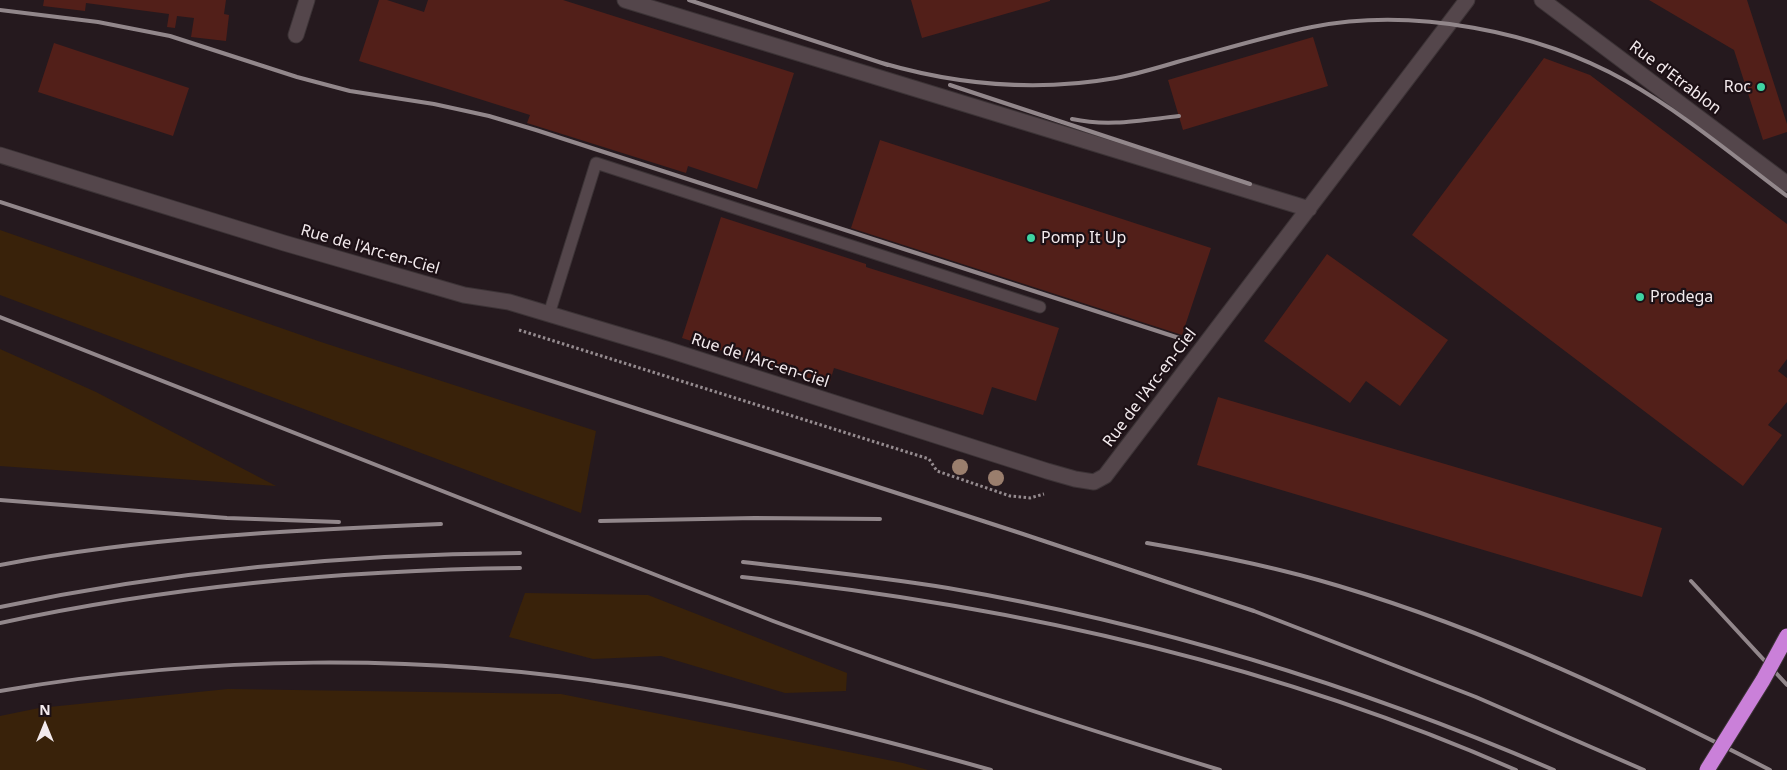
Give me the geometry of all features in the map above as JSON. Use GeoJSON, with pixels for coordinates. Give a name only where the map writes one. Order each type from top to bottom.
{"type":"FeatureCollection","features":[{"type":"Feature","properties":{"kind":"highway"},"geometry":{"type":"LineString","coordinates":[[1707,770],[1758,688],[1787,636]]}},
{"type":"Feature","properties":{"kind":"street"},"geometry":{"type":"LineString","coordinates":[[296,35],[307,0]]}},
{"type":"Feature","properties":{"kind":"street"},"geometry":{"type":"LineString","coordinates":[[625,0],[1309,209],[1467,0]]}},
{"type":"Feature","properties":{"kind":"street","name":"Rue d'Etrablon"},"geometry":{"type":"LineString","coordinates":[[1542,0],[1787,184]]}},
{"type":"Feature","properties":{"kind":"street","name":"Rue de l'Arc-en-Ciel"},"geometry":{"type":"LineString","coordinates":[[0,156],[284,243],[464,295],[509,302],[666,349],[1047,472],[1094,482],[1105,476],[1309,209]]}},
{"type":"Feature","properties":{"kind":"lane"},"geometry":{"type":"LineString","coordinates":[[549,314],[596,163],[1040,307]]}},
{"type":"Feature","properties":{"kind":"path"},"geometry":{"type":"LineString","coordinates":[[517,330],[928,459],[937,470],[1010,496],[1030,498],[1046,493]]}},
{"type":"Feature","properties":{"kind":"shaded area"},"geometry":{"type":"Polygon","coordinates":[[[0,230],[321,342],[596,431],[581,513],[0,295],[0,230]]]}},
{"type":"Feature","properties":{"kind":"shaded area"},"geometry":{"type":"Polygon","coordinates":[[[0,349],[96,392],[276,486],[0,466],[0,349]]]}},
{"type":"Feature","properties":{"kind":"shaded area"},"geometry":{"type":"Polygon","coordinates":[[[525,593],[648,595],[847,673],[846,691],[785,693],[661,656],[593,659],[509,637],[525,593]]]}},
{"type":"Feature","properties":{"kind":"shaded area"},"geometry":{"type":"Polygon","coordinates":[[[228,689],[561,694],[903,763],[928,770],[0,770],[0,716],[39,708],[228,689]]]}},
{"type":"Feature","properties":{"kind":"building"},"geometry":{"type":"Polygon","coordinates":[[[44,0],[226,0],[224,14],[229,15],[226,41],[191,37],[194,18],[177,16],[175,28],[167,27],[169,14],[86,3],[85,11],[43,6],[44,0]]]}},
{"type":"Feature","properties":{"kind":"building"},"geometry":{"type":"Polygon","coordinates":[[[379,0],[387,0],[424,12],[428,0],[563,0],[794,73],[757,189],[688,166],[686,173],[527,123],[530,115],[359,61],[379,0]]]}},
{"type":"Feature","properties":{"kind":"building"},"geometry":{"type":"Polygon","coordinates":[[[911,0],[1050,0],[1050,1],[922,38],[911,0]]]}},
{"type":"Feature","properties":{"kind":"building","name":"Roc"},"geometry":{"type":"Polygon","coordinates":[[[1649,0],[1747,0],[1787,124],[1787,132],[1763,140],[1734,50],[1649,0]]]}},
{"type":"Feature","properties":{"kind":"building"},"geometry":{"type":"Polygon","coordinates":[[[1313,37],[1328,86],[1183,130],[1168,80],[1313,37]]]}},
{"type":"Feature","properties":{"kind":"building"},"geometry":{"type":"Polygon","coordinates":[[[54,43],[189,88],[173,136],[38,92],[54,43]]]}},
{"type":"Feature","properties":{"kind":"building","name":"Prodega"},"geometry":{"type":"Polygon","coordinates":[[[1544,58],[1590,75],[1787,224],[1787,359],[1778,371],[1787,378],[1787,402],[1768,425],[1782,435],[1743,486],[1412,235],[1544,58]]]}},
{"type":"Feature","properties":{"kind":"building","name":"Pomp It Up"},"geometry":{"type":"Polygon","coordinates":[[[880,140],[1211,248],[1182,335],[851,228],[880,140]]]}},
{"type":"Feature","properties":{"kind":"building"},"geometry":{"type":"Polygon","coordinates":[[[721,217],[866,264],[866,267],[1059,328],[1036,401],[992,387],[983,415],[834,368],[829,385],[682,338],[721,217]]]}},
{"type":"Feature","properties":{"kind":"building"},"geometry":{"type":"Polygon","coordinates":[[[1327,254],[1448,340],[1400,406],[1366,381],[1350,403],[1264,341],[1327,254]]]}},
{"type":"Feature","properties":{"kind":"building"},"geometry":{"type":"Polygon","coordinates":[[[1218,397],[1662,528],[1642,597],[1197,465],[1218,397]]]}},
{"type":"Feature","properties":{"kind":"railway"},"geometry":{"type":"LineString","coordinates":[[689,0],[888,65]]}},
{"type":"Feature","properties":{"kind":"railway"},"geometry":{"type":"LineString","coordinates":[[0,10],[98,22],[170,36],[297,77],[350,91],[434,104],[489,116],[1179,338]]}},
{"type":"Feature","properties":{"kind":"railway"},"geometry":{"type":"LineString","coordinates":[[882,63],[911,71],[969,81],[998,84],[1057,85],[1116,78],[1244,43],[1312,27],[1351,22],[1391,20],[1432,22],[1474,28],[1554,49],[1626,81],[1688,121],[1787,196]]}},
{"type":"Feature","properties":{"kind":"railway"},"geometry":{"type":"LineString","coordinates":[[950,85],[1250,184]]}},
{"type":"Feature","properties":{"kind":"railway"},"geometry":{"type":"LineString","coordinates":[[1072,119],[1112,123],[1179,116]]}},
{"type":"Feature","properties":{"kind":"railway"},"geometry":{"type":"LineString","coordinates":[[0,202],[1020,533],[1254,611],[1476,697],[1644,770]]}},
{"type":"Feature","properties":{"kind":"railway"},"geometry":{"type":"LineString","coordinates":[[0,317],[773,621],[996,699],[1220,770]]}},
{"type":"Feature","properties":{"kind":"railway"},"geometry":{"type":"LineString","coordinates":[[0,500],[227,518],[339,522]]}},
{"type":"Feature","properties":{"kind":"railway"},"geometry":{"type":"LineString","coordinates":[[600,521],[755,518],[880,519]]}},
{"type":"Feature","properties":{"kind":"railway"},"geometry":{"type":"LineString","coordinates":[[0,565],[54,555],[164,541],[275,532],[441,524]]}},
{"type":"Feature","properties":{"kind":"railway"},"geometry":{"type":"LineString","coordinates":[[1147,543],[1243,562],[1315,579],[1395,604],[1450,624],[1505,645],[1612,692],[1770,770]]}},
{"type":"Feature","properties":{"kind":"railway"},"geometry":{"type":"LineString","coordinates":[[0,607],[64,594],[194,574],[258,567],[389,557],[520,553]]}},
{"type":"Feature","properties":{"kind":"railway"},"geometry":{"type":"LineString","coordinates":[[743,562],[948,588],[1104,620],[1181,639],[1257,661],[1407,711],[1554,770]]}},
{"type":"Feature","properties":{"kind":"railway"},"geometry":{"type":"LineString","coordinates":[[0,623],[129,599],[258,582],[389,572],[520,568]]}},
{"type":"Feature","properties":{"kind":"railway"},"geometry":{"type":"LineString","coordinates":[[742,577],[940,603],[1038,621],[1136,643],[1233,669],[1329,698],[1423,732],[1516,770]]}},
{"type":"Feature","properties":{"kind":"railway"},"geometry":{"type":"LineString","coordinates":[[1691,581],[1787,685]]}},
{"type":"Feature","properties":{"kind":"railway"},"geometry":{"type":"LineString","coordinates":[[0,691],[156,670],[235,665],[314,663],[472,668],[550,675],[628,686],[720,703],[901,745],[991,770]]}},
{"type":"Feature","properties":{"kind":"place","name":"Roc"},"geometry":{"type":"Point","coordinates":[1761,87]}},
{"type":"Feature","properties":{"kind":"place","name":"Pomp It Up"},"geometry":{"type":"Point","coordinates":[1031,238]}},
{"type":"Feature","properties":{"kind":"place","name":"Prodega"},"geometry":{"type":"Point","coordinates":[1640,297]}}]}
